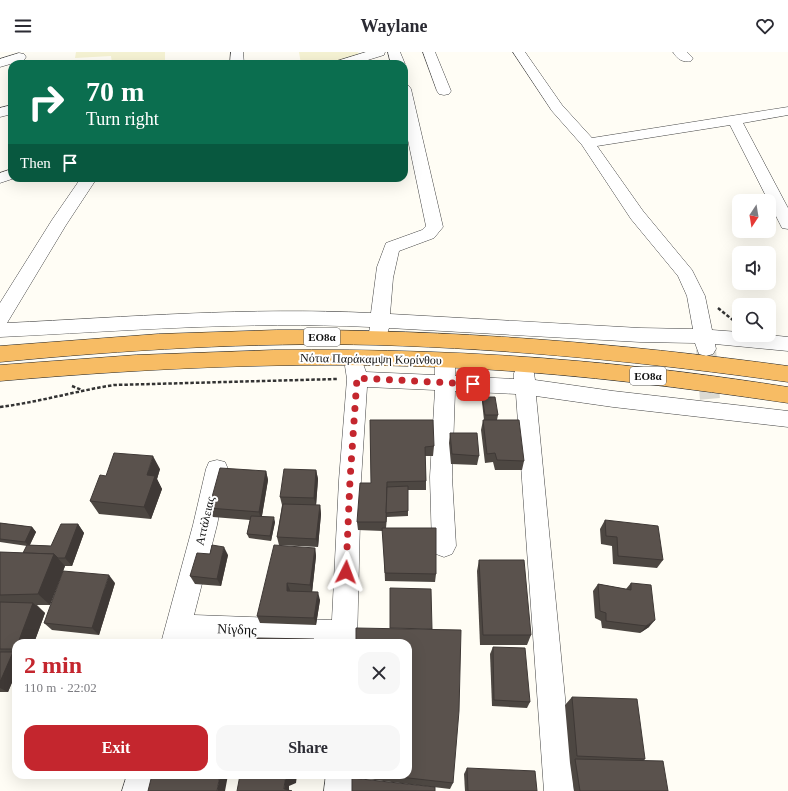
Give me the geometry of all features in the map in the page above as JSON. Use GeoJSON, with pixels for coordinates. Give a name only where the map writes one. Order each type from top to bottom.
{"type":"FeatureCollection","features":[{"type":"Feature","properties":{"kind":"highway","name":"Νότια Παράκαμψη Κορίνθου"},"geometry":{"type":"LineString","coordinates":[[0,354],[95,346],[258,338],[379,329],[631,374],[788,395]]}},
{"type":"Feature","properties":{"kind":"highway","name":"Νότια Παράκαμψη Κορίνθου"},"geometry":{"type":"LineString","coordinates":[[0,373],[40,369],[256,358],[356,368],[522,355],[642,355],[788,374]]}},
{"type":"Feature","properties":{"kind":"street"},"geometry":{"type":"LineString","coordinates":[[354,60],[379,52]]}},
{"type":"Feature","properties":{"kind":"street"},"geometry":{"type":"LineString","coordinates":[[430,52],[444,90]]}},
{"type":"Feature","properties":{"kind":"street"},"geometry":{"type":"LineString","coordinates":[[519,52],[557,108],[588,142],[609,176],[637,214],[686,274],[696,296],[705,343]]}},
{"type":"Feature","properties":{"kind":"street"},"geometry":{"type":"LineString","coordinates":[[10,60],[20,58]]}},
{"type":"Feature","properties":{"kind":"street"},"geometry":{"type":"LineString","coordinates":[[0,330],[255,318],[330,318],[379,329],[389,255],[392,247],[428,234],[435,227],[408,107]]}},
{"type":"Feature","properties":{"kind":"street"},"geometry":{"type":"LineString","coordinates":[[588,142],[788,111]]}},
{"type":"Feature","properties":{"kind":"street"},"geometry":{"type":"LineString","coordinates":[[734,119],[788,224]]}},
{"type":"Feature","properties":{"kind":"street"},"geometry":{"type":"LineString","coordinates":[[0,318],[58,224],[86,182]]}},
{"type":"Feature","properties":{"kind":"street"},"geometry":{"type":"LineString","coordinates":[[95,346],[98,326]]}},
{"type":"Feature","properties":{"kind":"street"},"geometry":{"type":"LineString","coordinates":[[344,638],[356,368],[446,383],[522,355],[640,335],[705,343],[750,339],[788,344]]}},
{"type":"Feature","properties":{"kind":"street"},"geometry":{"type":"LineString","coordinates":[[522,355],[710,405],[788,419]]}},
{"type":"Feature","properties":{"kind":"street"},"geometry":{"type":"LineString","coordinates":[[522,355],[559,791]]}},
{"type":"Feature","properties":{"kind":"street"},"geometry":{"type":"LineString","coordinates":[[444,546],[441,477],[446,383],[445,360]]}},
{"type":"Feature","properties":{"kind":"street","name":"Αττάλειας"},"geometry":{"type":"LineString","coordinates":[[176,635],[205,525],[217,469]]}},
{"type":"Feature","properties":{"kind":"street","name":"Νίγδης"},"geometry":{"type":"LineString","coordinates":[[176,635],[344,638]]}},
{"type":"Feature","properties":{"kind":"street"},"geometry":{"type":"LineString","coordinates":[[137,791],[140,779]]}},
{"type":"Feature","properties":{"kind":"street"},"geometry":{"type":"LineString","coordinates":[[339,791],[340,779]]}},
{"type":"Feature","properties":{"kind":"path"},"geometry":{"type":"LineString","coordinates":[[0,406],[31,403],[82,390],[114,385],[220,384],[356,368]]}},
{"type":"Feature","properties":{"kind":"shaded area"},"geometry":{"type":"Polygon","coordinates":[[[76,52],[165,52],[165,60],[112,60],[111,56],[75,58],[76,52]]]}},
{"type":"Feature","properties":{"kind":"shaded area"},"geometry":{"type":"Polygon","coordinates":[[[299,52],[358,52],[359,55],[344,60],[300,60],[299,52]]]}},
{"type":"Feature","properties":{"kind":"building"},"geometry":{"type":"Polygon","coordinates":[[[482,397],[495,397],[498,415],[485,415],[482,397]]]}},
{"type":"Feature","properties":{"kind":"building"},"geometry":{"type":"Polygon","coordinates":[[[370,420],[433,420],[434,446],[425,447],[426,481],[387,482],[386,522],[357,522],[360,483],[371,483],[370,420]]]}},
{"type":"Feature","properties":{"kind":"building"},"geometry":{"type":"Polygon","coordinates":[[[483,420],[519,420],[524,461],[497,460],[495,453],[487,454],[483,420]]]}},
{"type":"Feature","properties":{"kind":"building"},"geometry":{"type":"Polygon","coordinates":[[[450,433],[477,433],[479,456],[452,454],[450,433]]]}},
{"type":"Feature","properties":{"kind":"building"},"geometry":{"type":"Polygon","coordinates":[[[114,453],[153,456],[147,475],[155,476],[144,507],[90,501],[100,475],[106,476],[114,453]]]}},
{"type":"Feature","properties":{"kind":"building"},"geometry":{"type":"Polygon","coordinates":[[[220,468],[266,471],[259,512],[209,508],[220,468]]]}},
{"type":"Feature","properties":{"kind":"building"},"geometry":{"type":"Polygon","coordinates":[[[284,469],[316,470],[314,498],[280,497],[284,469]]]}},
{"type":"Feature","properties":{"kind":"building"},"geometry":{"type":"Polygon","coordinates":[[[408,486],[408,511],[386,513],[387,487],[408,486]]]}},
{"type":"Feature","properties":{"kind":"building"},"geometry":{"type":"Polygon","coordinates":[[[283,504],[320,505],[316,539],[277,537],[283,504]]]}},
{"type":"Feature","properties":{"kind":"building"},"geometry":{"type":"Polygon","coordinates":[[[251,516],[274,517],[270,536],[247,534],[251,516]]]}},
{"type":"Feature","properties":{"kind":"building"},"geometry":{"type":"Polygon","coordinates":[[[605,520],[658,526],[663,560],[618,556],[617,537],[606,536],[605,520]]]}},
{"type":"Feature","properties":{"kind":"building"},"geometry":{"type":"Polygon","coordinates":[[[0,523],[32,527],[25,542],[0,539],[0,523]]]}},
{"type":"Feature","properties":{"kind":"building"},"geometry":{"type":"Polygon","coordinates":[[[61,524],[78,524],[65,558],[58,558],[54,554],[23,553],[27,545],[51,546],[61,524]]]}},
{"type":"Feature","properties":{"kind":"building"},"geometry":{"type":"Polygon","coordinates":[[[382,528],[436,528],[436,574],[385,573],[382,528]]]}},
{"type":"Feature","properties":{"kind":"building"},"geometry":{"type":"Polygon","coordinates":[[[212,545],[224,547],[217,579],[190,576],[197,553],[210,554],[212,545]]]}},
{"type":"Feature","properties":{"kind":"building"},"geometry":{"type":"Polygon","coordinates":[[[274,545],[315,548],[310,585],[287,583],[287,591],[318,592],[314,618],[257,616],[274,545]]]}},
{"type":"Feature","properties":{"kind":"building"},"geometry":{"type":"Polygon","coordinates":[[[0,552],[54,554],[38,594],[0,595],[0,552]]]}},
{"type":"Feature","properties":{"kind":"building"},"geometry":{"type":"Polygon","coordinates":[[[479,560],[524,560],[531,635],[483,635],[479,560]]]}},
{"type":"Feature","properties":{"kind":"building"},"geometry":{"type":"Polygon","coordinates":[[[63,571],[109,575],[92,628],[44,623],[63,571]]]}},
{"type":"Feature","properties":{"kind":"building"},"geometry":{"type":"Polygon","coordinates":[[[631,583],[651,585],[655,620],[646,626],[606,621],[606,613],[600,611],[598,584],[631,590],[631,583]]]}},
{"type":"Feature","properties":{"kind":"building"},"geometry":{"type":"Polygon","coordinates":[[[390,588],[431,589],[432,629],[390,628],[390,588]]]}},
{"type":"Feature","properties":{"kind":"building"},"geometry":{"type":"Polygon","coordinates":[[[0,602],[33,603],[20,639],[12,639],[12,649],[0,649],[0,602]]]}},
{"type":"Feature","properties":{"kind":"building"},"geometry":{"type":"Polygon","coordinates":[[[356,628],[461,630],[459,711],[453,783],[412,778],[412,639],[356,639],[356,628]]]}},
{"type":"Feature","properties":{"kind":"building"},"geometry":{"type":"Polygon","coordinates":[[[257,638],[314,639],[257,639],[257,638]]]}},
{"type":"Feature","properties":{"kind":"building"},"geometry":{"type":"Polygon","coordinates":[[[493,647],[525,648],[530,702],[494,700],[493,647]]]}},
{"type":"Feature","properties":{"kind":"building"},"geometry":{"type":"Polygon","coordinates":[[[0,652],[12,652],[12,654],[0,682],[0,652]]]}},
{"type":"Feature","properties":{"kind":"building"},"geometry":{"type":"Polygon","coordinates":[[[572,697],[637,699],[645,759],[577,756],[572,697]]]}},
{"type":"Feature","properties":{"kind":"building"},"geometry":{"type":"Polygon","coordinates":[[[575,759],[663,761],[668,791],[580,791],[575,759]]]}},
{"type":"Feature","properties":{"kind":"building"},"geometry":{"type":"Polygon","coordinates":[[[467,768],[535,771],[537,791],[468,791],[467,768]]]}},
{"type":"Feature","properties":{"kind":"building"},"geometry":{"type":"Polygon","coordinates":[[[151,779],[219,779],[217,791],[148,791],[151,779]]]}},
{"type":"Feature","properties":{"kind":"building"},"geometry":{"type":"Polygon","coordinates":[[[239,779],[288,779],[285,780],[284,789],[292,791],[237,791],[239,779]]]}},
{"type":"Feature","properties":{"kind":"building"},"geometry":{"type":"Polygon","coordinates":[[[352,779],[435,787],[435,791],[352,791],[352,779]]]}},
{"type":"Feature","properties":{"kind":"tunnel"},"geometry":{"type":"LineString","coordinates":[[706,349],[710,400]]}},
{"type":"Feature","properties":{"kind":"route"},"geometry":{"type":"LineString","coordinates":[[346,572],[350,480],[357,378],[473,384]]}}]}
